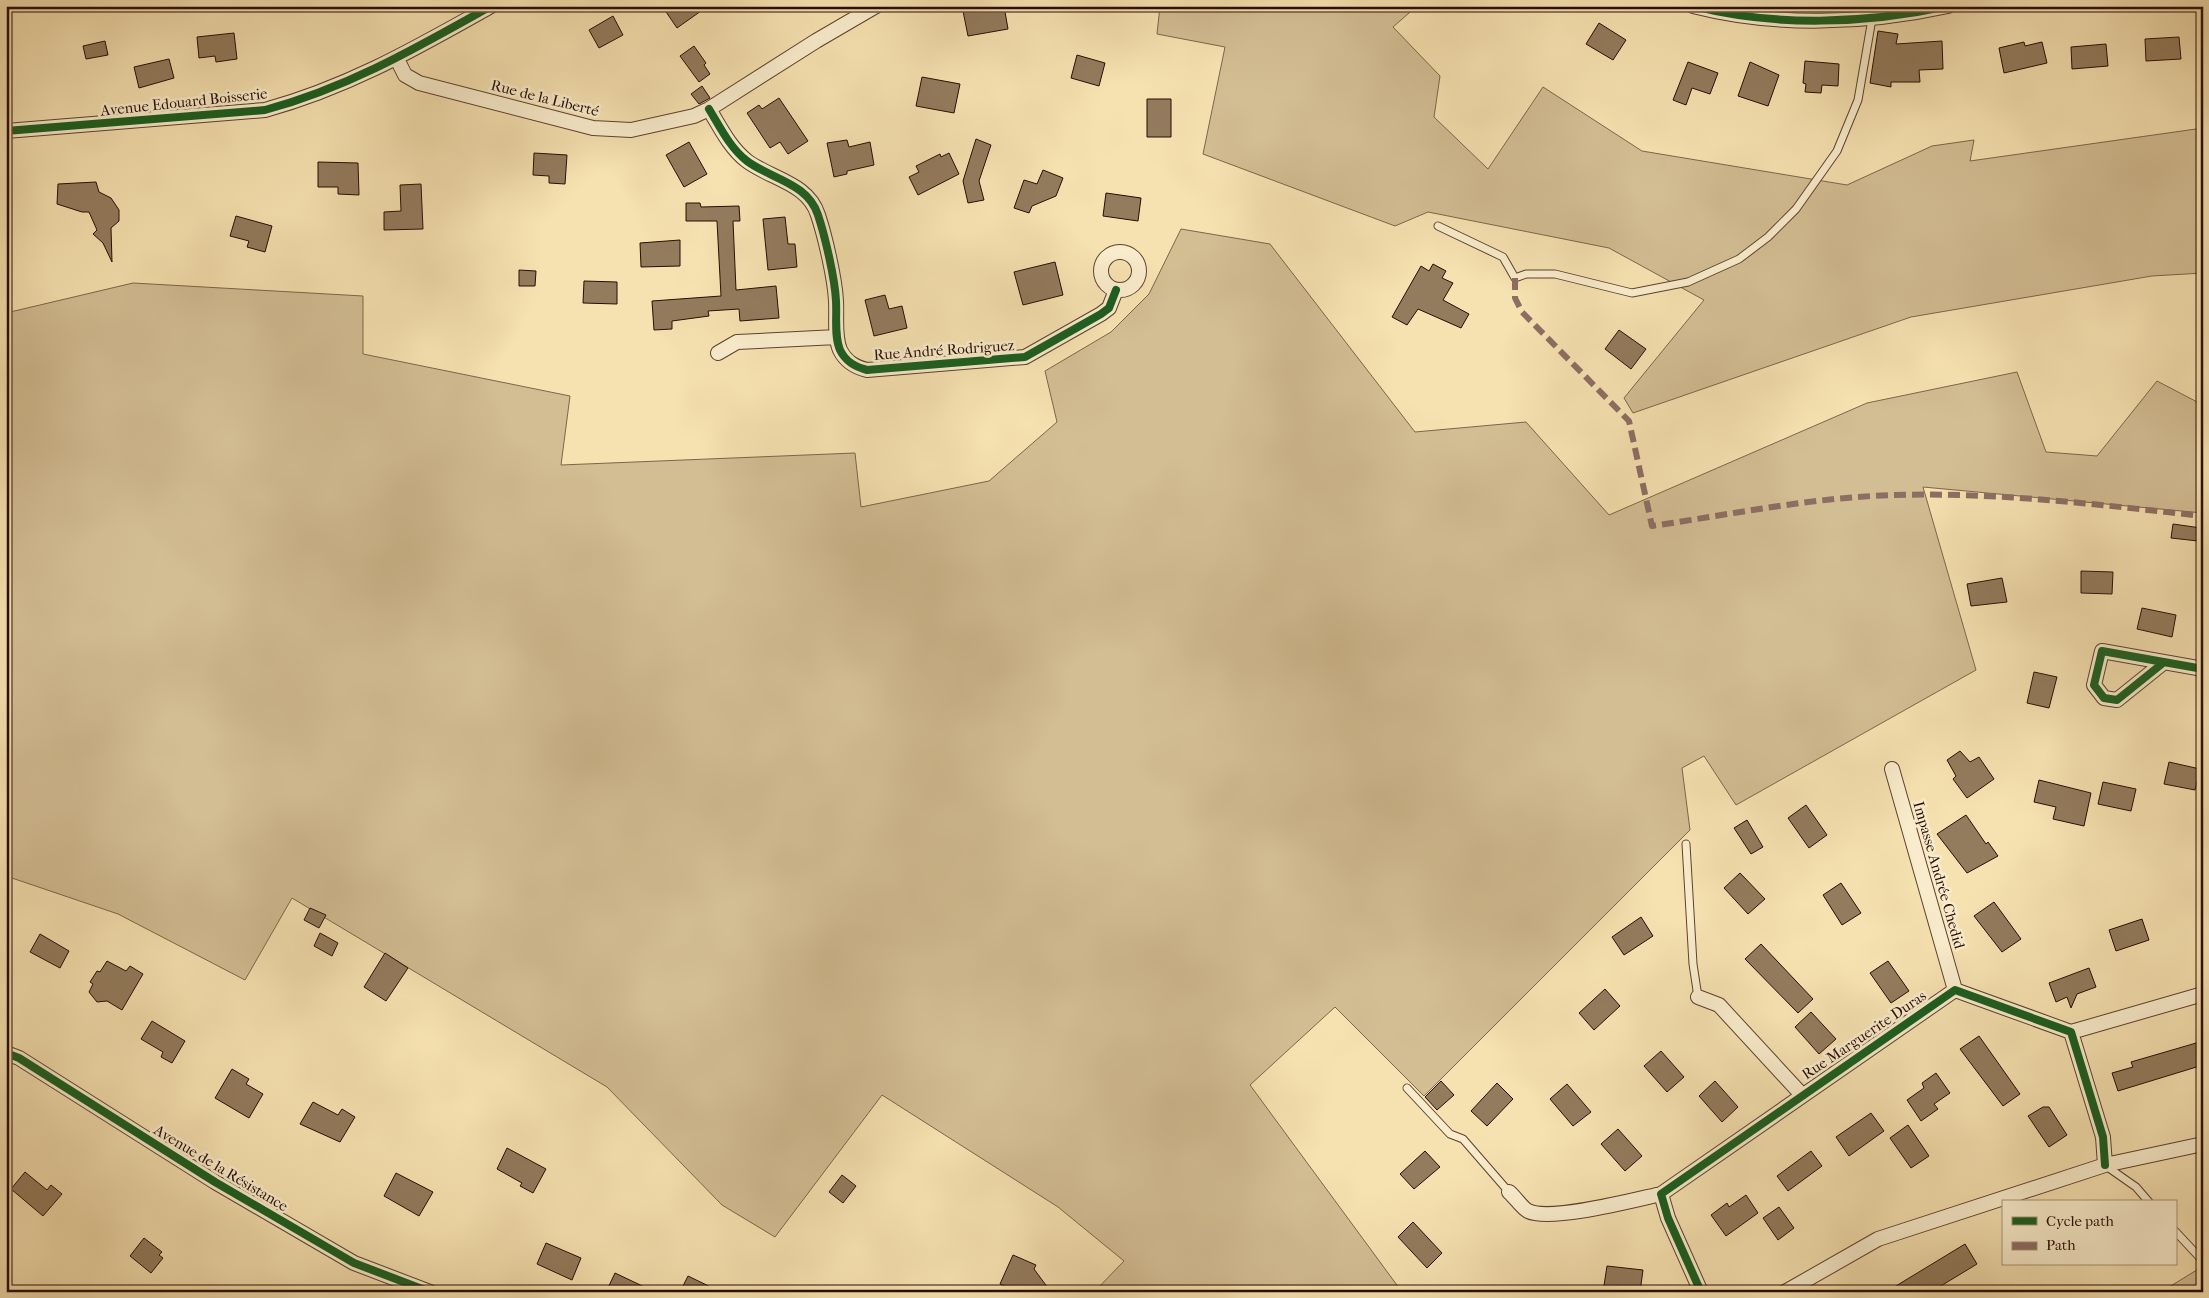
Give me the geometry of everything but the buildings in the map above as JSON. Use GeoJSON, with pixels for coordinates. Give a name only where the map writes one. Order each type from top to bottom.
{"type":"FeatureCollection","features":[{"type":"Feature","properties":{"kind":"street","name":"Avenue Edouard Boisserie"},"geometry":{"type":"LineString","coordinates":[[6,131],[265,110],[328,90],[397,59],[491,6]]}},
{"type":"Feature","properties":{"kind":"street","name":"Rue de la Liberté"},"geometry":{"type":"LineString","coordinates":[[397,59],[404,75],[419,83],[594,128],[631,130],[694,116],[709,109],[816,41],[876,6]]}},
{"type":"Feature","properties":{"kind":"street"},"geometry":{"type":"LineString","coordinates":[[1693,6],[1725,14],[1779,18],[1872,19],[1912,10],[1948,6]]}},
{"type":"Feature","properties":{"kind":"street","name":"Rue André Rodriguez"},"geometry":{"type":"LineString","coordinates":[[709,109],[735,150],[748,162],[802,191],[813,202],[818,216],[836,299],[837,337],[840,350],[846,360],[856,367],[867,370],[1020,358],[1037,351],[1101,314],[1109,308],[1116,290]]}},
{"type":"Feature","properties":{"kind":"street"},"geometry":{"type":"LineString","coordinates":[[718,353],[737,342],[837,337]]}},
{"type":"Feature","properties":{"kind":"street"},"geometry":{"type":"LineString","coordinates":[[2163,662],[2117,700],[2104,698],[2094,685],[2102,651],[2203,669]]}},
{"type":"Feature","properties":{"kind":"street","name":"Impasse Andrée Chedid"},"geometry":{"type":"LineString","coordinates":[[1892,769],[1955,990]]}},
{"type":"Feature","properties":{"kind":"street"},"geometry":{"type":"LineString","coordinates":[[1955,990],[2071,1032],[2203,994]]}},
{"type":"Feature","properties":{"kind":"street","name":"Rue Marguerite Duras"},"geometry":{"type":"LineString","coordinates":[[1661,1194],[1955,990]]}},
{"type":"Feature","properties":{"kind":"street"},"geometry":{"type":"LineString","coordinates":[[1698,997],[1719,1005],[1802,1095]]}},
{"type":"Feature","properties":{"kind":"street"},"geometry":{"type":"LineString","coordinates":[[2071,1032],[2103,1136],[2105,1166]]}},
{"type":"Feature","properties":{"kind":"street","name":"Avenue de la Résistance"},"geometry":{"type":"LineString","coordinates":[[6,1054],[19,1058],[215,1182],[354,1263],[430,1292]]}},
{"type":"Feature","properties":{"kind":"street"},"geometry":{"type":"LineString","coordinates":[[1785,1292],[1878,1239],[2105,1166],[2203,1144]]}},
{"type":"Feature","properties":{"kind":"street"},"geometry":{"type":"LineString","coordinates":[[1509,1192],[1528,1211],[1562,1214],[1661,1194],[1668,1218],[1700,1292]]}},
{"type":"Feature","properties":{"kind":"lane"},"geometry":{"type":"LineString","coordinates":[[1438,226],[1503,257],[1515,278],[1526,274],[1555,274],[1632,293],[1688,282],[1739,258],[1768,237],[1796,209],[1837,151],[1858,100],[1872,19]]}},
{"type":"Feature","properties":{"kind":"lane"},"geometry":{"type":"LineString","coordinates":[[1686,844],[1693,964],[1698,997]]}},
{"type":"Feature","properties":{"kind":"lane"},"geometry":{"type":"LineString","coordinates":[[1407,1088],[1450,1134],[1463,1139],[1509,1192]]}},
{"type":"Feature","properties":{"kind":"lane"},"geometry":{"type":"LineString","coordinates":[[2105,1166],[2136,1186],[2147,1200]]}},
{"type":"Feature","properties":{"kind":"lane"},"geometry":{"type":"LineString","coordinates":[[2176,1231],[2203,1261]]}},
{"type":"Feature","properties":{"kind":"shaded area"},"geometry":{"type":"Polygon","coordinates":[[[1160,6],[1417,6],[1393,27],[1440,76],[1434,117],[1488,169],[1543,87],[1642,151],[1847,185],[1932,146],[1974,140],[1970,161],[2203,128],[2203,273],[2152,276],[1911,317],[1633,413],[1624,398],[1704,300],[1609,248],[1428,212],[1395,226],[1203,154],[1225,47],[1157,34],[1160,6]]]}},
{"type":"Feature","properties":{"kind":"shaded area"},"geometry":{"type":"Polygon","coordinates":[[[1181,229],[1270,244],[1415,432],[1526,422],[1609,515],[1867,403],[2017,372],[2046,452],[2097,456],[2157,381],[2203,405],[2203,513],[1923,487],[1976,670],[1736,805],[1704,756],[1682,768],[1690,830],[1424,1096],[1335,1007],[1250,1085],[1402,1292],[1094,1292],[1124,1261],[1058,1207],[882,1095],[775,1237],[722,1205],[607,1087],[292,898],[245,980],[118,914],[6,876],[6,313],[133,283],[363,296],[363,354],[570,396],[561,465],[855,453],[861,507],[989,481],[1057,422],[1045,371],[1111,332],[1149,294],[1181,229]]]}},
{"type":"Feature","properties":{"kind":"shaded area"},"geometry":{"type":"Polygon","coordinates":[[[2200,1268],[2203,1272],[2203,1292],[2161,1292],[2200,1268]]]}},
{"type":"Feature","properties":{"kind":"marked path"},"geometry":{"type":"LineString","coordinates":[[1515,278],[1515,298],[1522,312],[1629,421],[1652,526],[1743,511],[1835,499],[1896,495],[2012,497],[2203,516]]}},
{"type":"Feature","properties":{"kind":"cycle path"},"geometry":{"type":"LineString","coordinates":[[6,131],[265,110],[296,101],[354,78],[409,51],[491,6]]}},
{"type":"Feature","properties":{"kind":"cycle path"},"geometry":{"type":"LineString","coordinates":[[1693,6],[1724,13],[1756,17],[1820,21],[1885,17],[1948,6]]}},
{"type":"Feature","properties":{"kind":"cycle path"},"geometry":{"type":"LineString","coordinates":[[709,109],[726,137],[741,156],[757,167],[788,183],[806,196],[813,204],[821,224],[832,270],[838,345],[845,358],[859,367],[867,370],[1025,357],[1101,314],[1109,308],[1116,290]]}},
{"type":"Feature","properties":{"kind":"cycle path"},"geometry":{"type":"LineString","coordinates":[[2163,663],[2117,700],[2104,698],[2094,685],[2102,651],[2203,669]]}},
{"type":"Feature","properties":{"kind":"cycle path"},"geometry":{"type":"LineString","coordinates":[[1701,1292],[1668,1218],[1661,1194],[1955,990],[2071,1032],[2103,1137],[2105,1165]]}},
{"type":"Feature","properties":{"kind":"cycle path"},"geometry":{"type":"LineString","coordinates":[[6,1053],[19,1058],[215,1182],[354,1263],[430,1292]]}}]}
